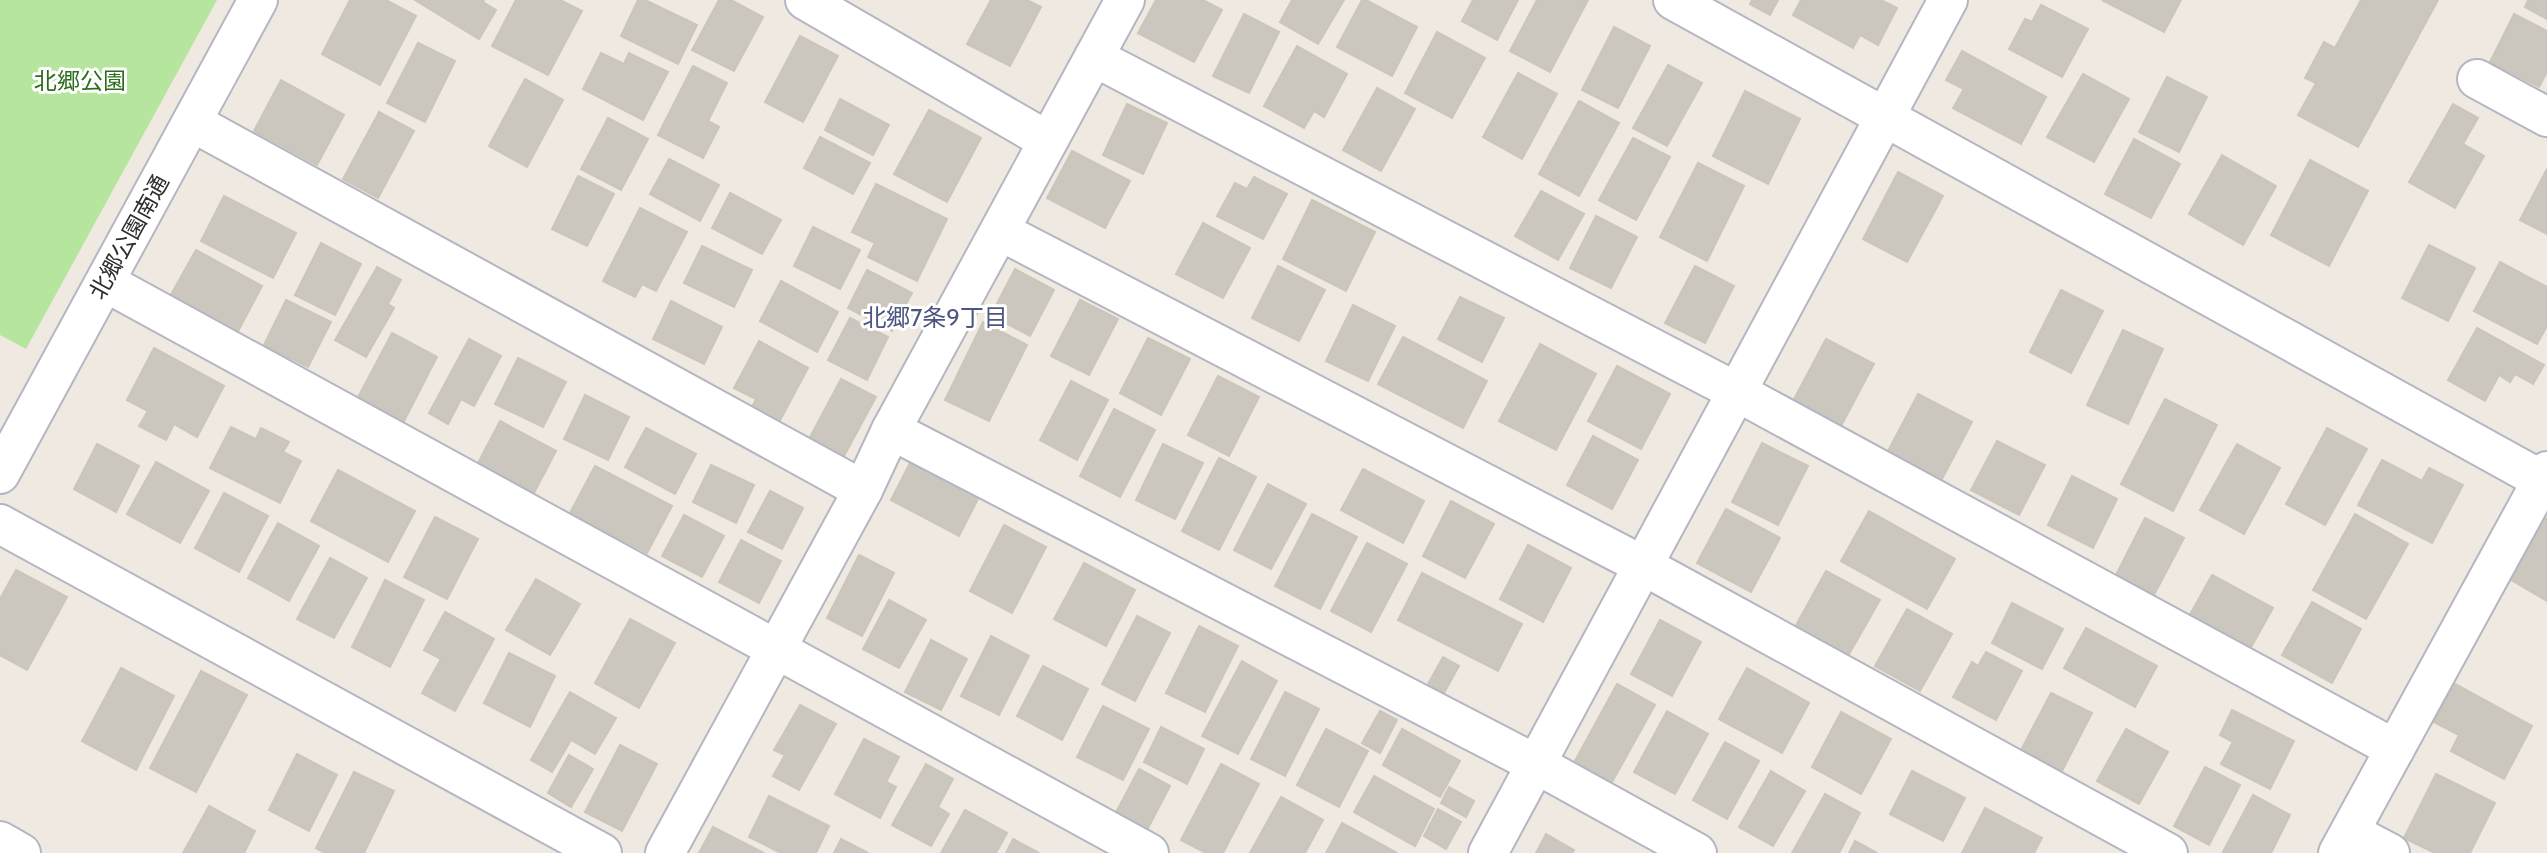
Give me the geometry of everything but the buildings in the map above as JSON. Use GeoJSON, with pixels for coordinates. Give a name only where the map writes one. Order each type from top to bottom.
{"type":"FeatureCollection","features":[{"type":"Feature","properties":{"kind":"street","name":"北郷公園南通"},"geometry":{"type":"LineString","coordinates":[[0,474],[258,0]]}},
{"type":"Feature","properties":{"kind":"street"},"geometry":{"type":"LineString","coordinates":[[804,0],[1048,141]]}},
{"type":"Feature","properties":{"kind":"street"},"geometry":{"type":"LineString","coordinates":[[665,853],[863,491],[891,430],[1125,0]]}},
{"type":"Feature","properties":{"kind":"street"},"geometry":{"type":"LineString","coordinates":[[1673,0],[2545,478],[2344,842],[2390,853]]}},
{"type":"Feature","properties":{"kind":"street"},"geometry":{"type":"LineString","coordinates":[[1488,853],[1948,0]]}},
{"type":"Feature","properties":{"kind":"street"},"geometry":{"type":"LineString","coordinates":[[1094,57],[1737,392],[2395,750]]}},
{"type":"Feature","properties":{"kind":"street"},"geometry":{"type":"LineString","coordinates":[[2477,79],[2547,117]]}},
{"type":"Feature","properties":{"kind":"street"},"geometry":{"type":"LineString","coordinates":[[192,122],[863,491]]}},
{"type":"Feature","properties":{"kind":"street"},"geometry":{"type":"LineString","coordinates":[[1000,231],[1644,566],[2168,853]]}},
{"type":"Feature","properties":{"kind":"street"},"geometry":{"type":"LineString","coordinates":[[105,282],[1149,853]]}},
{"type":"Feature","properties":{"kind":"street"},"geometry":{"type":"LineString","coordinates":[[891,430],[1536,764],[1697,853]]}},
{"type":"Feature","properties":{"kind":"street"},"geometry":{"type":"LineString","coordinates":[[0,524],[602,853]]}},
{"type":"Feature","properties":{"kind":"street"},"geometry":{"type":"LineString","coordinates":[[0,841],[21,853]]}},
{"type":"Feature","properties":{"kind":"green space","name":"北郷公園"},"geometry":{"type":"Polygon","coordinates":[[[0,0],[217,0],[26,349],[0,335],[0,0]]]}},
{"type":"Feature","properties":{"kind":"district","name":"北郷7条9丁目"},"geometry":{"type":"Point","coordinates":[935,318]}}]}
